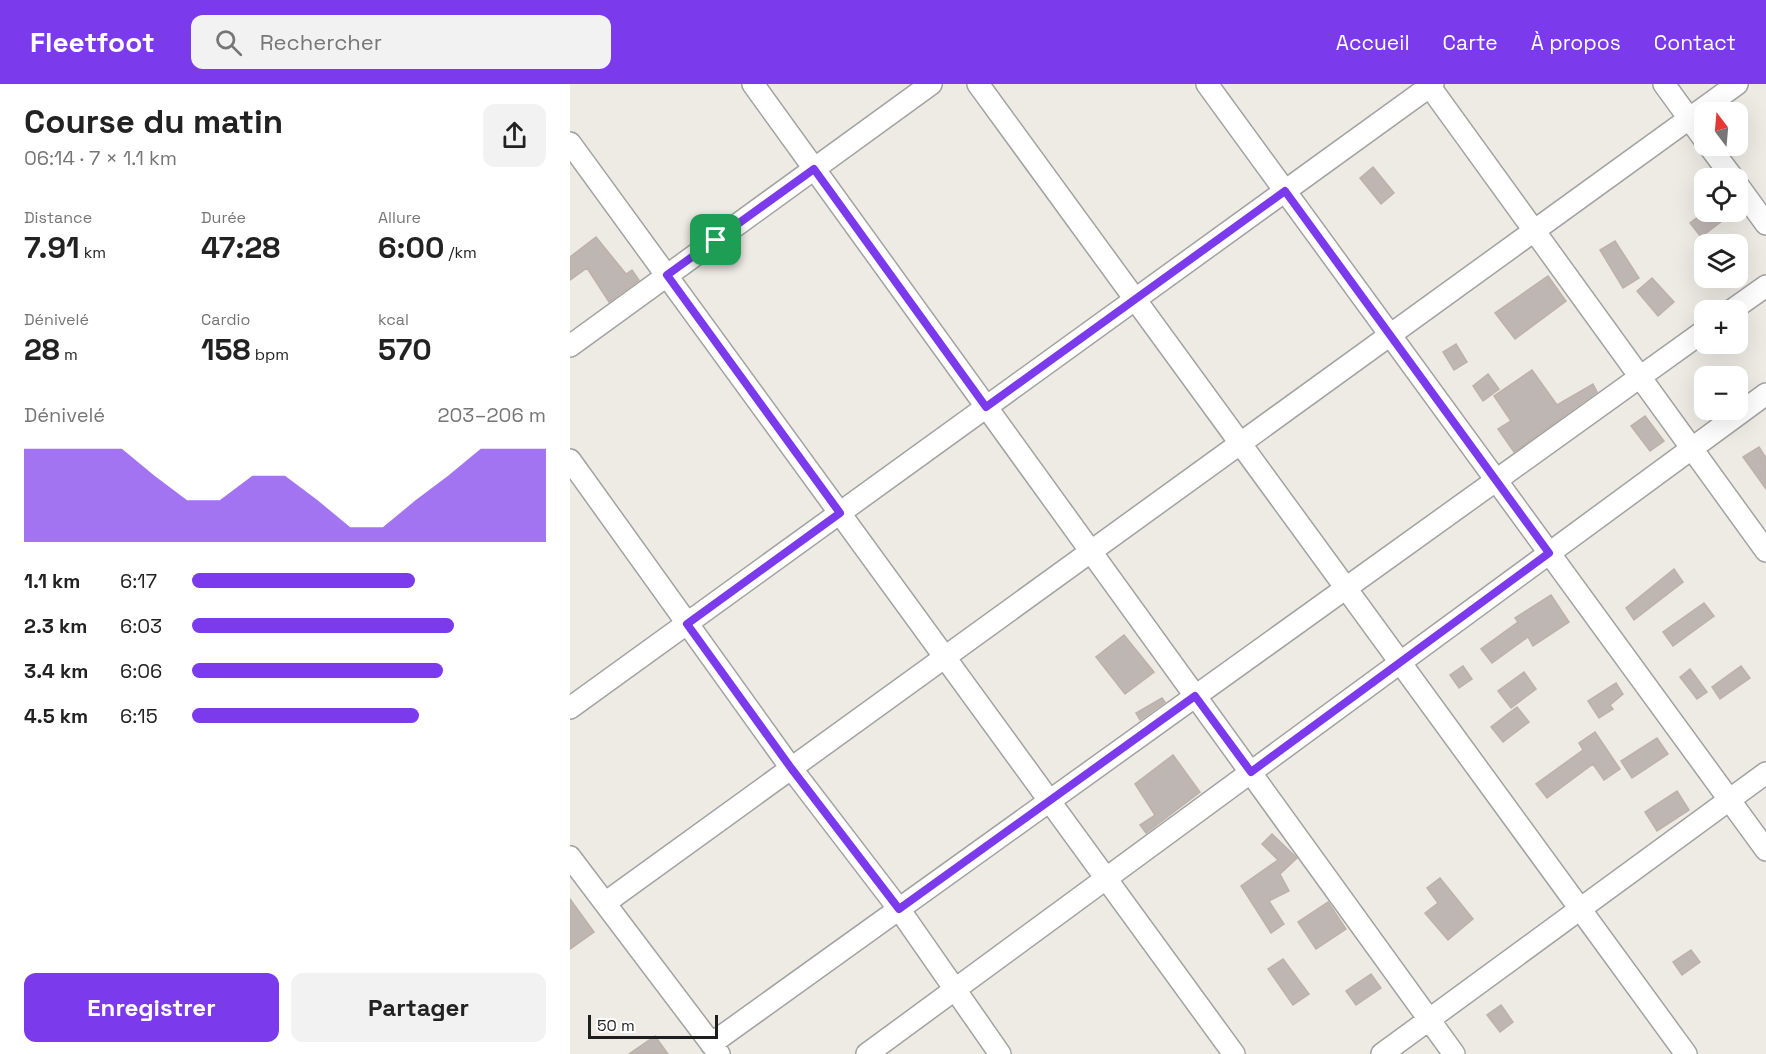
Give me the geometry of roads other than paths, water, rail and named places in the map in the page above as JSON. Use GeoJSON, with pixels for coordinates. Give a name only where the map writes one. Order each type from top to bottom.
{"type":"FeatureCollection","features":[{"type":"Feature","properties":{"kind":"street"},"geometry":{"type":"LineString","coordinates":[[753,84],[1454,1054]]}},
{"type":"Feature","properties":{"kind":"street"},"geometry":{"type":"LineString","coordinates":[[570,346],[931,84]]}},
{"type":"Feature","properties":{"kind":"street"},"geometry":{"type":"LineString","coordinates":[[978,84],[1686,1054]]}},
{"type":"Feature","properties":{"kind":"street"},"geometry":{"type":"LineString","coordinates":[[1208,84],[1766,850]]}},
{"type":"Feature","properties":{"kind":"street"},"geometry":{"type":"LineString","coordinates":[[1664,84],[1694,125]]}},
{"type":"Feature","properties":{"kind":"street"},"geometry":{"type":"LineString","coordinates":[[605,903],[1737,84]]}},
{"type":"Feature","properties":{"kind":"street"},"geometry":{"type":"LineString","coordinates":[[570,708],[1430,85],[1766,551]]}},
{"type":"Feature","properties":{"kind":"street"},"geometry":{"type":"LineString","coordinates":[[570,143],[1234,1054]]}},
{"type":"Feature","properties":{"kind":"street"},"geometry":{"type":"LineString","coordinates":[[1748,199],[1766,224]]}},
{"type":"Feature","properties":{"kind":"street"},"geometry":{"type":"LineString","coordinates":[[1746,300],[1766,286]]}},
{"type":"Feature","properties":{"kind":"street"},"geometry":{"type":"LineString","coordinates":[[570,857],[715,1049],[899,909],[1694,338]]}},
{"type":"Feature","properties":{"kind":"street"},"geometry":{"type":"LineString","coordinates":[[867,1054],[1766,394]]}},
{"type":"Feature","properties":{"kind":"street"},"geometry":{"type":"LineString","coordinates":[[570,460],[791,768],[899,909],[1000,1054]]}},
{"type":"Feature","properties":{"kind":"street"},"geometry":{"type":"LineString","coordinates":[[1382,1054],[1766,773]]}}]}
